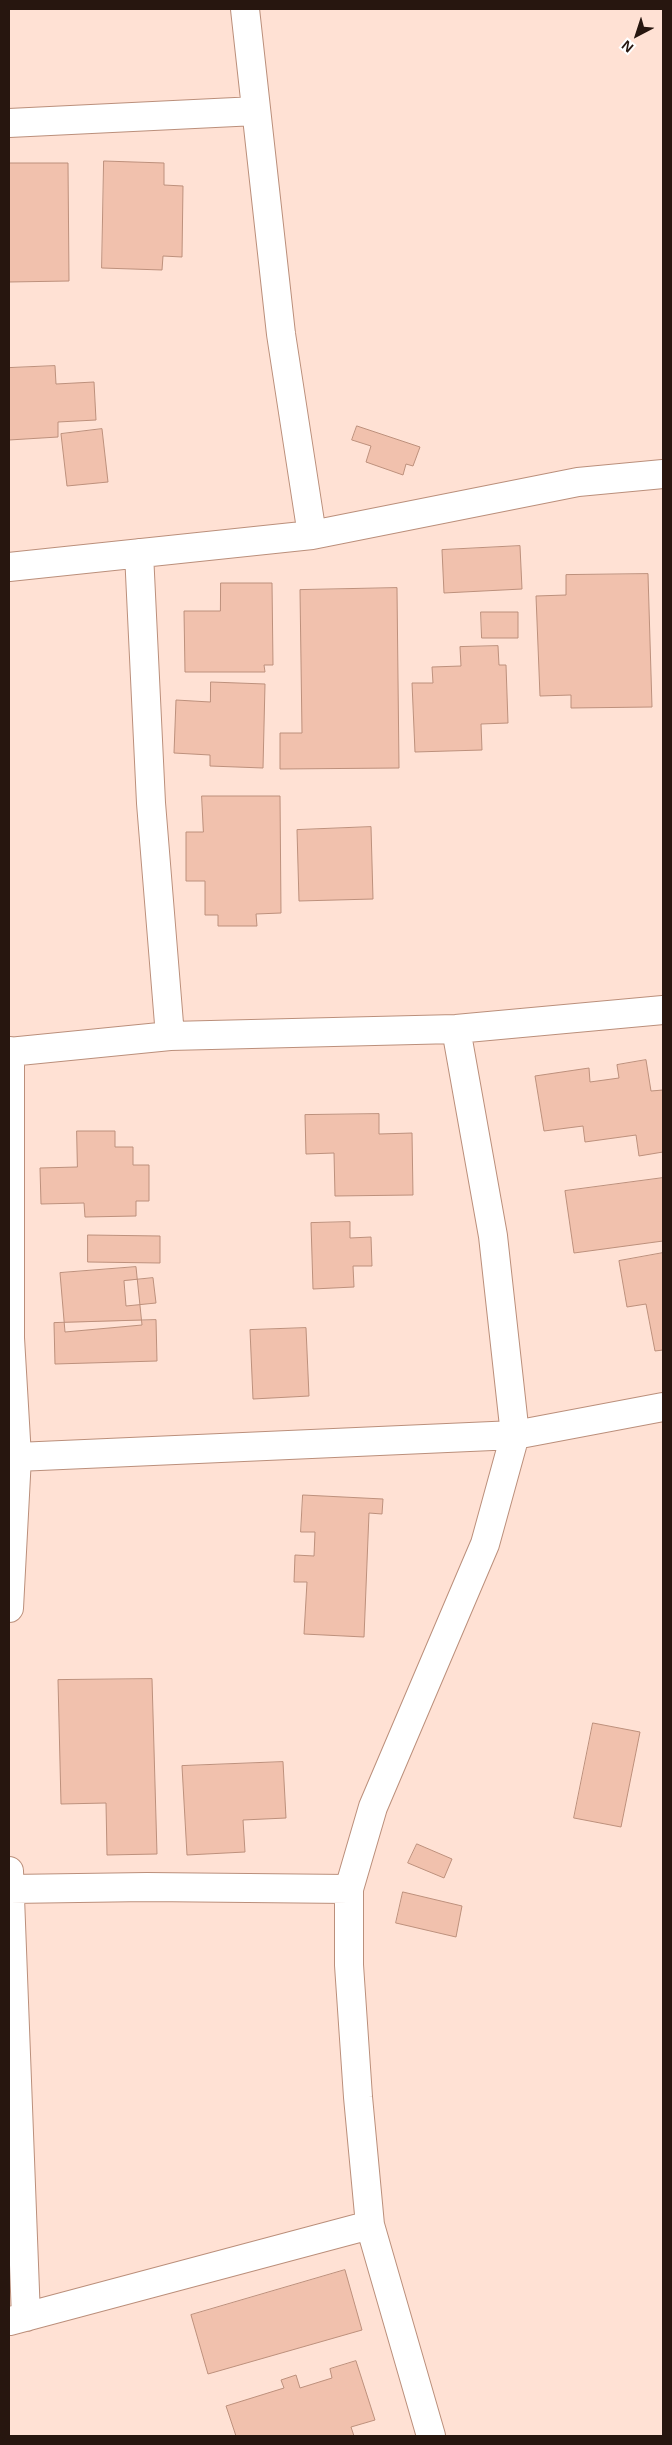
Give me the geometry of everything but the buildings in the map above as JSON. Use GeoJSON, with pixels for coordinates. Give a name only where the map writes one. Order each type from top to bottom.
{"type":"FeatureCollection","features":[{"type":"Feature","properties":{"kind":"street"},"geometry":{"type":"LineString","coordinates":[[244,9],[281,334],[312,534]]}},
{"type":"Feature","properties":{"kind":"street"},"geometry":{"type":"LineString","coordinates":[[9,123],[256,112]]}},
{"type":"Feature","properties":{"kind":"street"},"geometry":{"type":"LineString","coordinates":[[9,567],[312,534],[578,482],[663,474]]}},
{"type":"Feature","properties":{"kind":"street"},"geometry":{"type":"LineString","coordinates":[[138,553],[151,803],[170,1036]]}},
{"type":"Feature","properties":{"kind":"street"},"geometry":{"type":"LineString","coordinates":[[9,1608],[17,1457],[10,1338],[9,1052],[170,1036],[456,1029],[663,1010]]}},
{"type":"Feature","properties":{"kind":"street"},"geometry":{"type":"LineString","coordinates":[[431,2436],[370,2225],[358,2097],[349,1965],[349,1889],[373,1807],[485,1544],[515,1435],[493,1236],[456,1029]]}},
{"type":"Feature","properties":{"kind":"street"},"geometry":{"type":"LineString","coordinates":[[17,1457],[515,1435],[663,1407]]}},
{"type":"Feature","properties":{"kind":"street"},"geometry":{"type":"LineString","coordinates":[[349,1889],[147,1887],[9,1880],[18,2319],[370,2225]]}}]}
